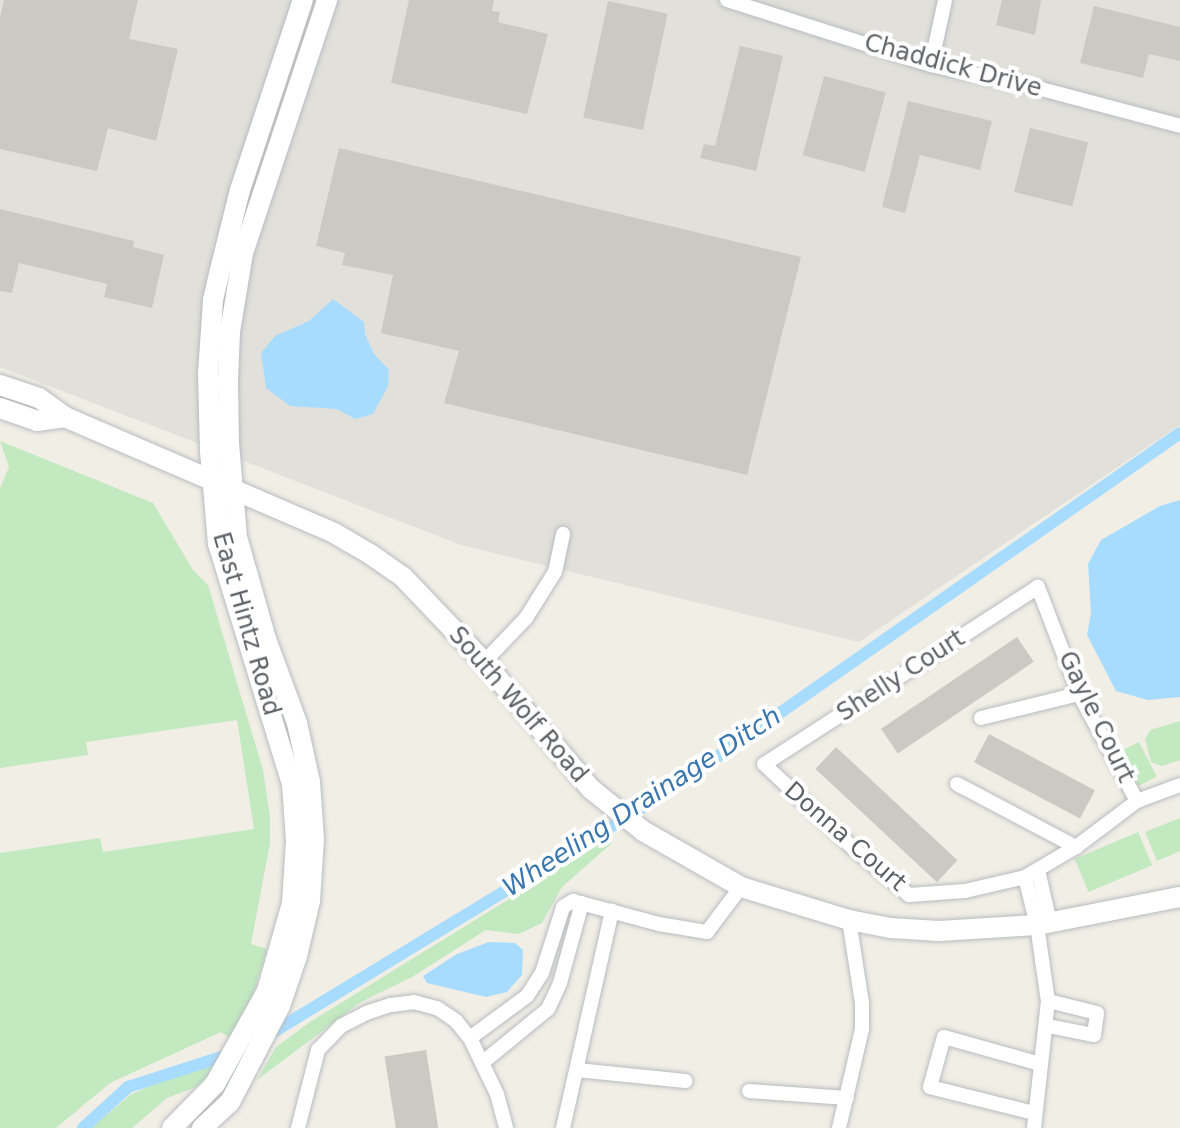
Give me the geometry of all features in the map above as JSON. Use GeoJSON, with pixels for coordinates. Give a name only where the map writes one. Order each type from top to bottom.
{"type":"FeatureCollection","features":[{"type":"Feature","properties":{"kind":"main road","name":"East Hintz Road"},"geometry":{"type":"LineString","coordinates":[[172,1128],[215,1084],[274,999],[292,903],[296,841],[292,784],[218,544],[212,484],[208,374],[213,300],[240,190],[303,0]]}},
{"type":"Feature","properties":{"kind":"main road","name":"East Hintz Road"},"geometry":{"type":"LineString","coordinates":[[202,1128],[230,1102],[274,999],[297,956],[310,901],[314,839],[310,782],[297,723],[266,639],[237,537],[228,431],[230,332],[243,253],[327,0]]}},
{"type":"Feature","properties":{"kind":"main road","name":"South Wolf Road"},"geometry":{"type":"LineString","coordinates":[[0,385],[39,398],[65,417],[212,484],[334,533],[370,554],[403,577],[484,662],[591,789],[643,831],[741,887],[849,920],[890,928],[939,931],[1044,924],[1180,897]]}},
{"type":"Feature","properties":{"kind":"main road","name":"South Wolf Road"},"geometry":{"type":"LineString","coordinates":[[0,408],[37,421],[65,417]]}},
{"type":"Feature","properties":{"kind":"street","name":"Chaddick Drive"},"geometry":{"type":"LineString","coordinates":[[727,0],[931,65],[1030,86],[1180,126]]}},
{"type":"Feature","properties":{"kind":"street"},"geometry":{"type":"LineString","coordinates":[[931,65],[945,0]]}},
{"type":"Feature","properties":{"kind":"street"},"geometry":{"type":"LineString","coordinates":[[484,662],[526,618],[555,572],[563,534]]}},
{"type":"Feature","properties":{"kind":"street","name":"Gayle Court"},"geometry":{"type":"LineString","coordinates":[[1038,587],[1079,694],[1137,801]]}},
{"type":"Feature","properties":{"kind":"street","name":"Shelly Court"},"geometry":{"type":"LineString","coordinates":[[764,764],[1038,587]]}},
{"type":"Feature","properties":{"kind":"street"},"geometry":{"type":"LineString","coordinates":[[981,718],[1079,694]]}},
{"type":"Feature","properties":{"kind":"street","name":"Donna Court"},"geometry":{"type":"LineString","coordinates":[[764,764],[854,849],[909,895],[991,887],[1032,873]]}},
{"type":"Feature","properties":{"kind":"street"},"geometry":{"type":"LineString","coordinates":[[957,784],[1076,847]]}},
{"type":"Feature","properties":{"kind":"street"},"geometry":{"type":"LineString","coordinates":[[1041,1064],[944,1037],[930,1087],[1034,1120],[1048,1026],[1048,1001],[1044,924],[1032,873],[1076,847],[1137,801],[1180,785]]}},
{"type":"Feature","properties":{"kind":"street"},"geometry":{"type":"LineString","coordinates":[[470,1038],[527,996],[542,973],[563,907],[578,902],[659,924],[707,932],[741,887]]}},
{"type":"Feature","properties":{"kind":"street"},"geometry":{"type":"LineString","coordinates":[[482,1063],[548,1009],[560,983],[578,902]]}},
{"type":"Feature","properties":{"kind":"street"},"geometry":{"type":"LineString","coordinates":[[563,1128],[612,910]]}},
{"type":"Feature","properties":{"kind":"street"},"geometry":{"type":"LineString","coordinates":[[839,1128],[860,1048],[862,1003],[849,920]]}},
{"type":"Feature","properties":{"kind":"street"},"geometry":{"type":"LineString","coordinates":[[1048,1001],[1097,1013],[1094,1035],[1048,1026]]}},
{"type":"Feature","properties":{"kind":"street"},"geometry":{"type":"LineString","coordinates":[[298,1128],[318,1050],[341,1026],[391,1005],[414,1002],[437,1008],[456,1021],[470,1038],[497,1094],[506,1128]]}},
{"type":"Feature","properties":{"kind":"street"},"geometry":{"type":"LineString","coordinates":[[577,1070],[685,1081]]}},
{"type":"Feature","properties":{"kind":"street"},"geometry":{"type":"LineString","coordinates":[[749,1091],[847,1098]]}},
{"type":"Feature","properties":{"kind":"shaded area"},"geometry":{"type":"Polygon","coordinates":[[[0,0],[1180,0],[1180,425],[859,642],[461,545],[0,367],[0,0]]]}},
{"type":"Feature","properties":{"kind":"green space"},"geometry":{"type":"Polygon","coordinates":[[[0,441],[153,503],[193,570],[208,585],[263,770],[270,817],[270,843],[251,944],[267,949],[250,1005],[232,1039],[221,1032],[110,1083],[56,1128],[0,1128],[0,853],[100,838],[103,852],[254,829],[237,720],[86,742],[88,755],[0,768],[0,488],[9,467],[0,441]]]}},
{"type":"Feature","properties":{"kind":"green space"},"geometry":{"type":"Polygon","coordinates":[[[1180,721],[1180,760],[1162,766],[1151,762],[1145,740],[1150,730],[1180,721]]]}},
{"type":"Feature","properties":{"kind":"green space"},"geometry":{"type":"Polygon","coordinates":[[[1139,742],[1157,777],[1139,786],[1121,751],[1139,742]]]}},
{"type":"Feature","properties":{"kind":"green space"},"geometry":{"type":"Polygon","coordinates":[[[1180,818],[1180,851],[1157,861],[1145,832],[1180,818]]]}},
{"type":"Feature","properties":{"kind":"green space"},"geometry":{"type":"Polygon","coordinates":[[[1138,832],[1152,865],[1089,892],[1074,859],[1138,832]]]}},
{"type":"Feature","properties":{"kind":"green space"},"geometry":{"type":"Polygon","coordinates":[[[605,840],[612,843],[562,887],[542,923],[519,934],[486,930],[412,977],[361,1002],[257,1080],[276,1047],[310,1022],[605,840]]]}},
{"type":"Feature","properties":{"kind":"green space"},"geometry":{"type":"Polygon","coordinates":[[[214,1066],[201,1085],[167,1098],[132,1128],[91,1128],[130,1095],[172,1076],[214,1066]]]}},
{"type":"Feature","properties":{"kind":"water"},"geometry":{"type":"Polygon","coordinates":[[[333,299],[364,322],[365,334],[374,354],[389,370],[388,386],[373,414],[355,419],[337,409],[290,406],[266,388],[261,353],[275,336],[309,321],[333,299]]]}},
{"type":"Feature","properties":{"kind":"water"},"geometry":{"type":"Polygon","coordinates":[[[1180,500],[1180,697],[1148,700],[1116,691],[1087,635],[1091,613],[1088,564],[1101,540],[1160,506],[1180,500]]]}},
{"type":"Feature","properties":{"kind":"water"},"geometry":{"type":"Polygon","coordinates":[[[489,942],[515,943],[523,950],[522,975],[507,992],[486,997],[427,983],[423,976],[457,954],[489,942]]]}},
{"type":"Feature","properties":{"kind":"building"},"geometry":{"type":"Polygon","coordinates":[[[4,0],[138,0],[129,39],[178,49],[156,141],[108,128],[97,171],[0,149],[0,17],[4,0]]]}},
{"type":"Feature","properties":{"kind":"building"},"geometry":{"type":"Polygon","coordinates":[[[409,0],[494,0],[492,11],[500,12],[498,22],[548,34],[527,114],[391,83],[409,0]]]}},
{"type":"Feature","properties":{"kind":"building"},"geometry":{"type":"Polygon","coordinates":[[[1002,0],[1041,0],[1035,35],[996,25],[1002,0]]]}},
{"type":"Feature","properties":{"kind":"building"},"geometry":{"type":"Polygon","coordinates":[[[608,1],[668,14],[643,130],[583,117],[608,1]]]}},
{"type":"Feature","properties":{"kind":"building"},"geometry":{"type":"Polygon","coordinates":[[[1094,6],[1180,27],[1180,61],[1149,54],[1143,78],[1080,63],[1094,6]]]}},
{"type":"Feature","properties":{"kind":"building"},"geometry":{"type":"Polygon","coordinates":[[[740,46],[783,56],[756,171],[700,158],[704,144],[715,146],[740,46]]]}},
{"type":"Feature","properties":{"kind":"building"},"geometry":{"type":"Polygon","coordinates":[[[824,76],[886,93],[865,172],[803,155],[824,76]]]}},
{"type":"Feature","properties":{"kind":"building"},"geometry":{"type":"Polygon","coordinates":[[[908,101],[992,121],[980,170],[920,155],[905,213],[882,207],[908,101]]]}},
{"type":"Feature","properties":{"kind":"building"},"geometry":{"type":"Polygon","coordinates":[[[1030,128],[1088,143],[1072,207],[1014,192],[1030,128]]]}},
{"type":"Feature","properties":{"kind":"building"},"geometry":{"type":"Polygon","coordinates":[[[339,148],[801,257],[747,475],[444,403],[459,351],[381,333],[393,275],[342,265],[345,253],[316,246],[339,148]]]}},
{"type":"Feature","properties":{"kind":"building"},"geometry":{"type":"Polygon","coordinates":[[[0,209],[134,241],[133,247],[164,255],[152,308],[104,297],[107,284],[19,263],[12,293],[0,291],[0,209]]]}},
{"type":"Feature","properties":{"kind":"building"},"geometry":{"type":"Polygon","coordinates":[[[1017,637],[1034,662],[898,754],[881,729],[1017,637]]]}},
{"type":"Feature","properties":{"kind":"building"},"geometry":{"type":"Polygon","coordinates":[[[989,734],[1095,790],[1080,819],[974,762],[989,734]]]}},
{"type":"Feature","properties":{"kind":"building"},"geometry":{"type":"Polygon","coordinates":[[[836,747],[957,860],[937,882],[816,769],[836,747]]]}},
{"type":"Feature","properties":{"kind":"building"},"geometry":{"type":"Polygon","coordinates":[[[426,1050],[438,1128],[396,1128],[385,1057],[426,1050]]]}},
{"type":"Feature","properties":{"kind":"waterway","name":"Wheeling Drainage Ditch"},"geometry":{"type":"LineString","coordinates":[[265,1037],[657,799],[1180,433]]}},
{"type":"Feature","properties":{"kind":"waterway","name":"Wheeling Drainage Ditch"},"geometry":{"type":"LineString","coordinates":[[83,1128],[128,1087],[231,1054]]}}]}
